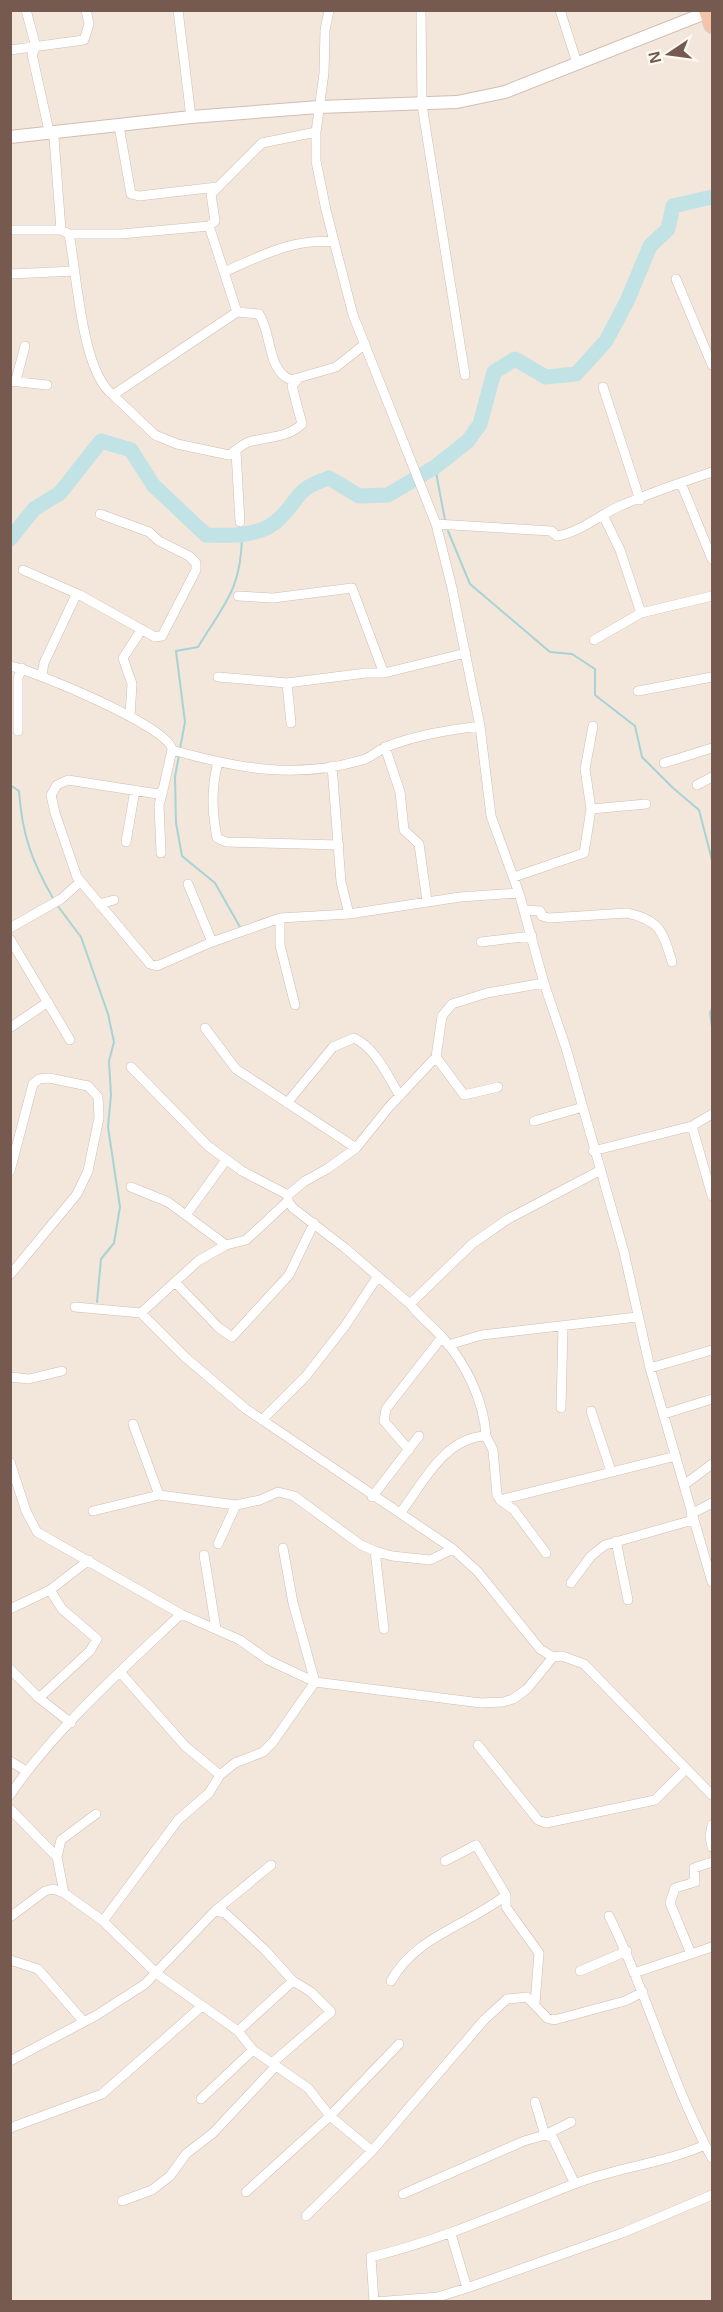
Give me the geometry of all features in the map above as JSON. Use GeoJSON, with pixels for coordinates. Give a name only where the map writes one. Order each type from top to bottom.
{"type":"FeatureCollection","features":[{"type":"Feature","properties":{"kind":"street"},"geometry":{"type":"LineString","coordinates":[[26,10],[36,47],[32,54],[50,131],[54,138],[65,232],[75,271],[84,335],[102,379],[113,395],[155,435],[177,444],[229,455],[246,443],[279,438],[293,432],[302,424],[292,386],[298,379]]}},
{"type":"Feature","properties":{"kind":"street"},"geometry":{"type":"LineString","coordinates":[[10,50],[84,40],[88,24],[86,10]]}},
{"type":"Feature","properties":{"kind":"street"},"geometry":{"type":"LineString","coordinates":[[178,10],[191,117]]}},
{"type":"Feature","properties":{"kind":"street"},"geometry":{"type":"LineString","coordinates":[[329,10],[325,30],[315,161],[334,242],[353,315],[426,493],[436,524],[466,653],[480,726],[491,816],[525,910],[544,983],[583,1107],[593,1150],[624,1252],[650,1368],[712,1582]]}},
{"type":"Feature","properties":{"kind":"street"},"geometry":{"type":"LineString","coordinates":[[421,10],[422,105],[465,375]]}},
{"type":"Feature","properties":{"kind":"street"},"geometry":{"type":"LineString","coordinates":[[560,10],[577,63]]}},
{"type":"Feature","properties":{"kind":"street"},"geometry":{"type":"LineString","coordinates":[[10,137],[191,117],[320,107],[457,102],[505,92],[577,63],[709,16]]}},
{"type":"Feature","properties":{"kind":"street"},"geometry":{"type":"LineString","coordinates":[[119,126],[131,194],[139,196],[217,187]]}},
{"type":"Feature","properties":{"kind":"street"},"geometry":{"type":"LineString","coordinates":[[10,230],[121,234],[209,226],[215,221],[211,194],[262,143],[316,132]]}},
{"type":"Feature","properties":{"kind":"street"},"geometry":{"type":"LineString","coordinates":[[209,226],[237,312]]}},
{"type":"Feature","properties":{"kind":"street"},"geometry":{"type":"LineString","coordinates":[[224,272],[284,245],[318,240],[334,242]]}},
{"type":"Feature","properties":{"kind":"street"},"geometry":{"type":"LineString","coordinates":[[10,274],[75,271]]}},
{"type":"Feature","properties":{"kind":"street"},"geometry":{"type":"LineString","coordinates":[[676,279],[712,365]]}},
{"type":"Feature","properties":{"kind":"street"},"geometry":{"type":"LineString","coordinates":[[113,395],[237,312],[259,314],[269,337],[274,360],[284,378],[298,379],[336,368],[365,344]]}},
{"type":"Feature","properties":{"kind":"street"},"geometry":{"type":"LineString","coordinates":[[25,346],[13,380],[47,385]]}},
{"type":"Feature","properties":{"kind":"street"},"geometry":{"type":"LineString","coordinates":[[603,387],[640,500]]}},
{"type":"Feature","properties":{"kind":"street"},"geometry":{"type":"LineString","coordinates":[[236,451],[240,522]]}},
{"type":"Feature","properties":{"kind":"street"},"geometry":{"type":"LineString","coordinates":[[436,524],[551,531],[557,536],[579,529],[603,515],[712,472]]}},
{"type":"Feature","properties":{"kind":"street"},"geometry":{"type":"LineString","coordinates":[[681,483],[710,545],[712,559]]}},
{"type":"Feature","properties":{"kind":"street"},"geometry":{"type":"LineString","coordinates":[[23,570],[155,637],[162,636],[196,570],[196,563],[149,532],[100,514]]}},
{"type":"Feature","properties":{"kind":"street"},"geometry":{"type":"LineString","coordinates":[[603,515],[620,550],[641,613]]}},
{"type":"Feature","properties":{"kind":"street"},"geometry":{"type":"LineString","coordinates":[[238,596],[273,598],[352,588],[383,671]]}},
{"type":"Feature","properties":{"kind":"street"},"geometry":{"type":"LineString","coordinates":[[42,675],[44,663],[76,595]]}},
{"type":"Feature","properties":{"kind":"street"},"geometry":{"type":"LineString","coordinates":[[594,640],[641,613],[712,596]]}},
{"type":"Feature","properties":{"kind":"street"},"geometry":{"type":"LineString","coordinates":[[130,715],[132,684],[123,658],[142,629]]}},
{"type":"Feature","properties":{"kind":"street"},"geometry":{"type":"LineString","coordinates":[[218,677],[288,684],[383,671],[466,653]]}},
{"type":"Feature","properties":{"kind":"street"},"geometry":{"type":"LineString","coordinates":[[10,666],[42,675],[130,715],[169,741],[177,752],[264,771],[332,766],[364,760],[385,747],[442,731],[480,726]]}},
{"type":"Feature","properties":{"kind":"street"},"geometry":{"type":"LineString","coordinates":[[18,731],[18,678],[22,668]]}},
{"type":"Feature","properties":{"kind":"street"},"geometry":{"type":"LineString","coordinates":[[638,691],[712,677]]}},
{"type":"Feature","properties":{"kind":"street"},"geometry":{"type":"LineString","coordinates":[[288,684],[291,723]]}},
{"type":"Feature","properties":{"kind":"street"},"geometry":{"type":"LineString","coordinates":[[514,877],[584,853],[591,809],[585,769],[593,726]]}},
{"type":"Feature","properties":{"kind":"street"},"geometry":{"type":"LineString","coordinates":[[385,747],[400,792],[404,830],[419,844],[427,901]]}},
{"type":"Feature","properties":{"kind":"street"},"geometry":{"type":"LineString","coordinates":[[664,764],[712,748]]}},
{"type":"Feature","properties":{"kind":"street"},"geometry":{"type":"LineString","coordinates":[[161,852],[159,805],[177,752]]}},
{"type":"Feature","properties":{"kind":"street"},"geometry":{"type":"LineString","coordinates":[[218,762],[212,783],[212,811],[217,838],[226,842],[339,845]]}},
{"type":"Feature","properties":{"kind":"street"},"geometry":{"type":"LineString","coordinates":[[332,766],[341,882],[349,914]]}},
{"type":"Feature","properties":{"kind":"street"},"geometry":{"type":"LineString","coordinates":[[697,785],[712,777]]}},
{"type":"Feature","properties":{"kind":"street"},"geometry":{"type":"LineString","coordinates":[[164,790],[158,794],[69,780],[57,785],[51,795],[54,813],[79,883],[150,964],[157,966],[212,942],[280,918],[349,914],[427,901],[519,893]]}},
{"type":"Feature","properties":{"kind":"street"},"geometry":{"type":"LineString","coordinates":[[126,842],[135,790]]}},
{"type":"Feature","properties":{"kind":"street"},"geometry":{"type":"LineString","coordinates":[[591,809],[646,804]]}},
{"type":"Feature","properties":{"kind":"street"},"geometry":{"type":"LineString","coordinates":[[10,928],[52,905],[79,883]]}},
{"type":"Feature","properties":{"kind":"street"},"geometry":{"type":"LineString","coordinates":[[188,884],[212,942]]}},
{"type":"Feature","properties":{"kind":"street"},"geometry":{"type":"LineString","coordinates":[[99,904],[114,900]]}},
{"type":"Feature","properties":{"kind":"street"},"geometry":{"type":"LineString","coordinates":[[525,910],[540,911],[542,916],[549,918],[627,913],[639,915],[654,923],[663,933],[672,962]]}},
{"type":"Feature","properties":{"kind":"street"},"geometry":{"type":"LineString","coordinates":[[280,918],[279,945],[295,1005]]}},
{"type":"Feature","properties":{"kind":"street"},"geometry":{"type":"LineString","coordinates":[[481,942],[532,936]]}},
{"type":"Feature","properties":{"kind":"street"},"geometry":{"type":"LineString","coordinates":[[10,939],[70,1040]]}},
{"type":"Feature","properties":{"kind":"street"},"geometry":{"type":"LineString","coordinates":[[141,1313],[198,1261],[226,1245],[246,1240],[305,1181],[327,1169],[356,1148],[436,1057],[442,1016],[452,1004],[487,993],[544,983]]}},
{"type":"Feature","properties":{"kind":"street"},"geometry":{"type":"LineString","coordinates":[[11,1027],[48,1002]]}},
{"type":"Feature","properties":{"kind":"street"},"geometry":{"type":"LineString","coordinates":[[205,1028],[236,1069],[356,1148]]}},
{"type":"Feature","properties":{"kind":"street"},"geometry":{"type":"LineString","coordinates":[[287,1103],[333,1047],[354,1038],[366,1046],[376,1058],[400,1096]]}},
{"type":"Feature","properties":{"kind":"street"},"geometry":{"type":"LineString","coordinates":[[436,1057],[464,1095],[498,1087]]}},
{"type":"Feature","properties":{"kind":"street"},"geometry":{"type":"LineString","coordinates":[[131,1067],[208,1146],[226,1160],[288,1198],[314,1223],[410,1304],[421,1319],[445,1341],[480,1401],[486,1436],[493,1450],[497,1495],[514,1510],[546,1553]]}},
{"type":"Feature","properties":{"kind":"street"},"geometry":{"type":"LineString","coordinates":[[10,1171],[33,1084],[39,1079],[49,1078],[88,1086],[98,1097],[99,1118],[88,1171],[76,1194],[10,1275]]}},
{"type":"Feature","properties":{"kind":"street"},"geometry":{"type":"LineString","coordinates":[[534,1121],[583,1107]]}},
{"type":"Feature","properties":{"kind":"street"},"geometry":{"type":"LineString","coordinates":[[593,1150],[692,1126],[712,1114]]}},
{"type":"Feature","properties":{"kind":"street"},"geometry":{"type":"LineString","coordinates":[[692,1126],[712,1196]]}},
{"type":"Feature","properties":{"kind":"street"},"geometry":{"type":"LineString","coordinates":[[186,1215],[226,1160]]}},
{"type":"Feature","properties":{"kind":"street"},"geometry":{"type":"LineString","coordinates":[[410,1304],[472,1244],[554,1193],[599,1171]]}},
{"type":"Feature","properties":{"kind":"street"},"geometry":{"type":"LineString","coordinates":[[131,1187],[168,1202],[226,1245]]}},
{"type":"Feature","properties":{"kind":"street"},"geometry":{"type":"LineString","coordinates":[[175,1282],[219,1328],[232,1337],[289,1275],[314,1223]]}},
{"type":"Feature","properties":{"kind":"street"},"geometry":{"type":"LineString","coordinates":[[262,1420],[306,1376],[345,1326],[378,1276]]}},
{"type":"Feature","properties":{"kind":"street"},"geometry":{"type":"LineString","coordinates":[[75,1307],[141,1313],[185,1358],[262,1420],[372,1497],[401,1512],[453,1549],[478,1572],[540,1648],[554,1657],[562,1656],[584,1664],[616,1693],[685,1770],[712,1795]]}},
{"type":"Feature","properties":{"kind":"street"},"geometry":{"type":"LineString","coordinates":[[408,1450],[384,1420],[386,1409],[445,1341],[637,1317]]}},
{"type":"Feature","properties":{"kind":"street"},"geometry":{"type":"LineString","coordinates":[[561,1408],[563,1328]]}},
{"type":"Feature","properties":{"kind":"street"},"geometry":{"type":"LineString","coordinates":[[650,1368],[712,1350]]}},
{"type":"Feature","properties":{"kind":"street"},"geometry":{"type":"LineString","coordinates":[[10,1377],[29,1379],[62,1371]]}},
{"type":"Feature","properties":{"kind":"street"},"geometry":{"type":"LineString","coordinates":[[664,1414],[712,1399]]}},
{"type":"Feature","properties":{"kind":"street"},"geometry":{"type":"LineString","coordinates":[[591,1411],[611,1471]]}},
{"type":"Feature","properties":{"kind":"street"},"geometry":{"type":"LineString","coordinates":[[133,1424],[159,1495]]}},
{"type":"Feature","properties":{"kind":"street"},"geometry":{"type":"LineString","coordinates":[[372,1497],[419,1436]]}},
{"type":"Feature","properties":{"kind":"street"},"geometry":{"type":"LineString","coordinates":[[401,1512],[452,1446],[465,1439],[486,1436]]}},
{"type":"Feature","properties":{"kind":"street"},"geometry":{"type":"LineString","coordinates":[[500,1500],[676,1456]]}},
{"type":"Feature","properties":{"kind":"street"},"geometry":{"type":"LineString","coordinates":[[10,1462],[26,1511],[37,1532],[181,1614],[240,1640],[268,1660],[315,1682],[481,1702],[503,1702],[513,1699],[527,1689],[554,1657]]}},
{"type":"Feature","properties":{"kind":"street"},"geometry":{"type":"LineString","coordinates":[[684,1485],[712,1464]]}},
{"type":"Feature","properties":{"kind":"street"},"geometry":{"type":"LineString","coordinates":[[93,1511],[159,1495],[236,1505],[260,1500],[278,1492],[288,1493],[362,1545],[375,1551],[392,1556],[430,1560],[453,1549]]}},
{"type":"Feature","properties":{"kind":"street"},"geometry":{"type":"LineString","coordinates":[[571,1583],[591,1556],[616,1541],[692,1517],[712,1503]]}},
{"type":"Feature","properties":{"kind":"street"},"geometry":{"type":"LineString","coordinates":[[218,1544],[236,1505]]}},
{"type":"Feature","properties":{"kind":"street"},"geometry":{"type":"LineString","coordinates":[[616,1541],[628,1600]]}},
{"type":"Feature","properties":{"kind":"street"},"geometry":{"type":"LineString","coordinates":[[283,1548],[293,1603],[315,1682]]}},
{"type":"Feature","properties":{"kind":"street"},"geometry":{"type":"LineString","coordinates":[[375,1551],[384,1629]]}},
{"type":"Feature","properties":{"kind":"street"},"geometry":{"type":"LineString","coordinates":[[204,1555],[216,1629]]}},
{"type":"Feature","properties":{"kind":"street"},"geometry":{"type":"LineString","coordinates":[[10,1609],[50,1590],[89,1560]]}},
{"type":"Feature","properties":{"kind":"street"},"geometry":{"type":"LineString","coordinates":[[39,1698],[90,1651],[97,1639],[62,1609],[50,1590]]}},
{"type":"Feature","properties":{"kind":"street"},"geometry":{"type":"LineString","coordinates":[[10,1599],[22,1604]]}},
{"type":"Feature","properties":{"kind":"street"},"geometry":{"type":"LineString","coordinates":[[10,1795],[26,1771],[120,1671],[181,1614]]}},
{"type":"Feature","properties":{"kind":"street"},"geometry":{"type":"LineString","coordinates":[[10,1669],[39,1698],[71,1724]]}},
{"type":"Feature","properties":{"kind":"street"},"geometry":{"type":"LineString","coordinates":[[120,1671],[185,1746],[220,1775]]}},
{"type":"Feature","properties":{"kind":"street"},"geometry":{"type":"LineString","coordinates":[[103,1921],[178,1820],[209,1793],[220,1775],[235,1763],[263,1752],[273,1742],[315,1682]]}},
{"type":"Feature","properties":{"kind":"street"},"geometry":{"type":"LineString","coordinates":[[478,1745],[538,1820],[546,1823],[655,1800],[685,1770]]}},
{"type":"Feature","properties":{"kind":"street"},"geometry":{"type":"LineString","coordinates":[[10,1761],[26,1771]]}},
{"type":"Feature","properties":{"kind":"street"},"geometry":{"type":"LineString","coordinates":[[10,1809],[57,1857]]}},
{"type":"Feature","properties":{"kind":"street"},"geometry":{"type":"LineString","coordinates":[[64,1893],[57,1857],[61,1840],[96,1814]]}},
{"type":"Feature","properties":{"kind":"street"},"geometry":{"type":"LineString","coordinates":[[712,1825],[710,1837],[712,1847]]}},
{"type":"Feature","properties":{"kind":"street"},"geometry":{"type":"LineString","coordinates":[[445,1861],[476,1845],[506,1895],[506,1907],[539,1953],[536,2003]]}},
{"type":"Feature","properties":{"kind":"street"},"geometry":{"type":"LineString","coordinates":[[691,1954],[670,1903],[675,1888],[695,1882],[694,1868],[712,1862]]}},
{"type":"Feature","properties":{"kind":"street"},"geometry":{"type":"LineString","coordinates":[[13,2057],[84,2022],[145,1984],[215,1911],[271,1865]]}},
{"type":"Feature","properties":{"kind":"street"},"geometry":{"type":"LineString","coordinates":[[10,1917],[45,1891],[53,1889],[64,1893],[103,1921],[157,1974],[238,2031],[253,2050],[308,2088],[330,2116],[372,2151]]}},
{"type":"Feature","properties":{"kind":"street"},"geometry":{"type":"LineString","coordinates":[[391,1981],[399,1968],[423,1944],[506,1895]]}},
{"type":"Feature","properties":{"kind":"street"},"geometry":{"type":"LineString","coordinates":[[122,2201],[152,2190],[170,2176],[186,2154],[213,2133],[273,2065],[331,2012],[311,1992],[293,1981],[265,1950],[225,1913],[215,1911]]}},
{"type":"Feature","properties":{"kind":"street"},"geometry":{"type":"LineString","coordinates":[[609,1916],[644,1992],[676,2081],[712,2158]]}},
{"type":"Feature","properties":{"kind":"street"},"geometry":{"type":"LineString","coordinates":[[634,1973],[712,1947]]}},
{"type":"Feature","properties":{"kind":"street"},"geometry":{"type":"LineString","coordinates":[[580,1971],[627,1951]]}},
{"type":"Feature","properties":{"kind":"street"},"geometry":{"type":"LineString","coordinates":[[10,1960],[38,1969],[84,2022]]}},
{"type":"Feature","properties":{"kind":"street"},"geometry":{"type":"LineString","coordinates":[[238,2031],[293,1981]]}},
{"type":"Feature","properties":{"kind":"street"},"geometry":{"type":"LineString","coordinates":[[306,2216],[372,2151],[500,2004],[513,1996],[523,1995],[536,2003],[547,2018],[554,2020],[625,2001],[644,1992]]}},
{"type":"Feature","properties":{"kind":"street"},"geometry":{"type":"LineString","coordinates":[[10,2128],[102,2094],[202,2007]]}},
{"type":"Feature","properties":{"kind":"street"},"geometry":{"type":"LineString","coordinates":[[246,2192],[330,2116],[399,2044]]}},
{"type":"Feature","properties":{"kind":"street"},"geometry":{"type":"LineString","coordinates":[[201,2099],[253,2050]]}},
{"type":"Feature","properties":{"kind":"street"},"geometry":{"type":"LineString","coordinates":[[535,2102],[545,2135]]}},
{"type":"Feature","properties":{"kind":"street"},"geometry":{"type":"LineString","coordinates":[[404,2194],[571,2122]]}},
{"type":"Feature","properties":{"kind":"street"},"geometry":{"type":"LineString","coordinates":[[545,2135],[553,2138],[575,2184]]}},
{"type":"Feature","properties":{"kind":"street"},"geometry":{"type":"LineString","coordinates":[[705,2145],[675,2158],[637,2165],[575,2184],[451,2234],[371,2257],[374,2301],[438,2297],[467,2288],[622,2233],[712,2194]]}},
{"type":"Feature","properties":{"kind":"street"},"geometry":{"type":"LineString","coordinates":[[451,2234],[467,2288]]}},
{"type":"Feature","properties":{"kind":"shaded area"},"geometry":{"type":"Polygon","coordinates":[[[11,11],[712,11],[712,2301],[11,2301],[11,11]]]}},
{"type":"Feature","properties":{"kind":"waterway"},"geometry":{"type":"LineString","coordinates":[[10,539],[34,509],[60,493],[101,441],[131,450],[153,485],[206,535],[245,534],[264,529],[280,518],[304,490],[329,478],[359,496],[388,495],[435,467],[468,441],[480,424],[494,372],[515,359],[546,377],[576,374],[606,341],[628,299],[650,246],[668,229],[673,206],[712,197]]}},
{"type":"Feature","properties":{"kind":"waterway"},"geometry":{"type":"LineString","coordinates":[[435,467],[445,520]]}},
{"type":"Feature","properties":{"kind":"waterway"},"geometry":{"type":"LineString","coordinates":[[448,531],[470,584],[550,652],[572,654],[595,669],[595,695],[635,726],[642,757],[699,810],[712,860]]}},
{"type":"Feature","properties":{"kind":"waterway"},"geometry":{"type":"LineString","coordinates":[[180,749],[185,722],[176,651],[198,647],[223,607],[238,570],[242,537]]}},
{"type":"Feature","properties":{"kind":"waterway"},"geometry":{"type":"LineString","coordinates":[[179,755],[175,777],[176,823],[182,856],[215,883],[240,927]]}},
{"type":"Feature","properties":{"kind":"waterway"},"geometry":{"type":"LineString","coordinates":[[10,785],[19,791],[29,848],[54,900]]}},
{"type":"Feature","properties":{"kind":"waterway"},"geometry":{"type":"LineString","coordinates":[[57,905],[81,937],[108,1014],[114,1042],[109,1061],[111,1095],[108,1127],[120,1207],[114,1243],[101,1259],[97,1302]]}},
{"type":"Feature","properties":{"kind":"waterway"},"geometry":{"type":"LineString","coordinates":[[712,1008],[710,1013],[712,1027]]}}]}
